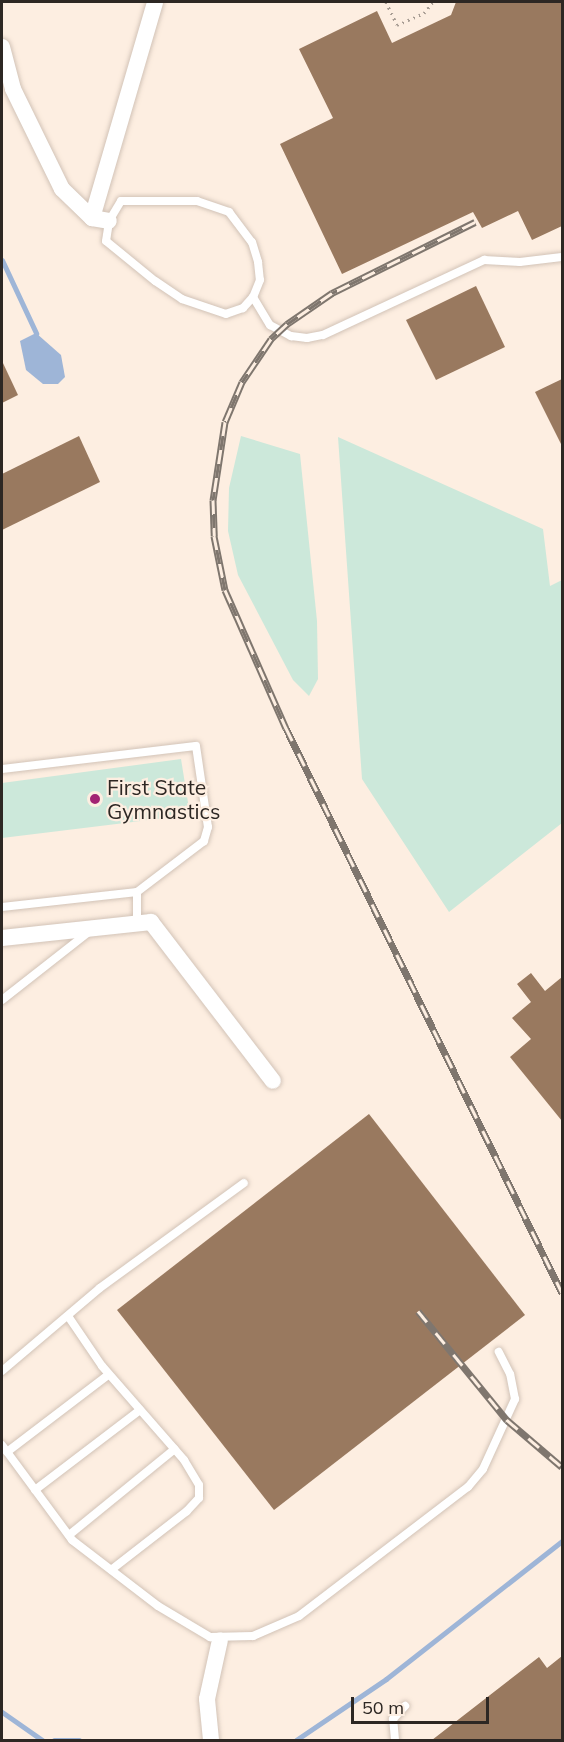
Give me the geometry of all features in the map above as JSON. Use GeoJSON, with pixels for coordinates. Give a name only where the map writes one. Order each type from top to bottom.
{"type":"FeatureCollection","features":[{"type":"Feature","properties":{"kind":"street"},"geometry":{"type":"LineString","coordinates":[[2,47],[13,89],[46,162],[62,189],[101,219],[155,2]]}},
{"type":"Feature","properties":{"kind":"street"},"geometry":{"type":"LineString","coordinates":[[2,938],[137,921],[151,922],[161,932],[273,1081]]}},
{"type":"Feature","properties":{"kind":"street"},"geometry":{"type":"LineString","coordinates":[[211,1740],[207,1699],[220,1640]]}},
{"type":"Feature","properties":{"kind":"lane"},"geometry":{"type":"LineString","coordinates":[[121,201],[197,201],[216,205],[229,212],[252,242],[260,280],[254,297],[243,308],[226,314],[182,299],[106,241],[101,219],[121,201]]}},
{"type":"Feature","properties":{"kind":"lane"},"geometry":{"type":"LineString","coordinates":[[254,297],[270,325],[291,336],[307,338],[323,335],[484,260],[519,262],[562,257]]}},
{"type":"Feature","properties":{"kind":"lane"},"geometry":{"type":"LineString","coordinates":[[2,769],[196,746],[208,827],[204,841],[137,892],[2,907]]}},
{"type":"Feature","properties":{"kind":"lane"},"geometry":{"type":"LineString","coordinates":[[137,892],[137,921]]}},
{"type":"Feature","properties":{"kind":"lane"},"geometry":{"type":"LineString","coordinates":[[2,1000],[97,926]]}},
{"type":"Feature","properties":{"kind":"lane"},"geometry":{"type":"LineString","coordinates":[[2,1371],[68,1316],[244,1183]]}},
{"type":"Feature","properties":{"kind":"lane"},"geometry":{"type":"LineString","coordinates":[[68,1316],[108,1375],[175,1449],[199,1485],[199,1498],[111,1570]]}},
{"type":"Feature","properties":{"kind":"lane"},"geometry":{"type":"LineString","coordinates":[[108,1375],[4,1449],[69,1535],[179,1622],[220,1640],[254,1636],[292,1620],[468,1487],[483,1469],[514,1399],[510,1374],[499,1352]]}},
{"type":"Feature","properties":{"kind":"lane"},"geometry":{"type":"LineString","coordinates":[[35,1490],[140,1410]]}},
{"type":"Feature","properties":{"kind":"lane"},"geometry":{"type":"LineString","coordinates":[[69,1535],[175,1449]]}},
{"type":"Feature","properties":{"kind":"lane"},"geometry":{"type":"LineString","coordinates":[[394,1740],[393,1719],[405,1706]]}},
{"type":"Feature","properties":{"kind":"path"},"geometry":{"type":"LineString","coordinates":[[386,2],[397,25],[424,13],[433,2]]}},
{"type":"Feature","properties":{"kind":"green space"},"geometry":{"type":"Polygon","coordinates":[[[241,436],[300,454],[317,621],[318,679],[309,696],[293,680],[238,575],[228,531],[229,488],[241,436]]]}},
{"type":"Feature","properties":{"kind":"green space"},"geometry":{"type":"Polygon","coordinates":[[[338,437],[543,529],[550,586],[562,580],[562,823],[449,912],[362,779],[338,437]]]}},
{"type":"Feature","properties":{"kind":"green space","name":"First State Gymnastics"},"geometry":{"type":"Polygon","coordinates":[[[181,759],[190,815],[2,838],[2,783],[181,759]]]}},
{"type":"Feature","properties":{"kind":"water"},"geometry":{"type":"Polygon","coordinates":[[[36,333],[61,355],[65,377],[58,384],[43,384],[26,370],[20,341],[36,333]]]}},
{"type":"Feature","properties":{"kind":"building"},"geometry":{"type":"Polygon","coordinates":[[[456,2],[562,2],[562,226],[532,240],[518,211],[482,228],[473,212],[342,274],[280,144],[333,118],[299,49],[377,11],[392,43],[451,15],[456,2]]]}},
{"type":"Feature","properties":{"kind":"building"},"geometry":{"type":"Polygon","coordinates":[[[476,286],[505,347],[436,380],[406,320],[476,286]]]}},
{"type":"Feature","properties":{"kind":"building"},"geometry":{"type":"Polygon","coordinates":[[[2,361],[18,395],[2,403],[2,361]]]}},
{"type":"Feature","properties":{"kind":"building"},"geometry":{"type":"Polygon","coordinates":[[[562,379],[562,446],[535,392],[562,379]]]}},
{"type":"Feature","properties":{"kind":"building"},"geometry":{"type":"Polygon","coordinates":[[[79,436],[100,482],[2,530],[2,474],[79,436]]]}},
{"type":"Feature","properties":{"kind":"building"},"geometry":{"type":"Polygon","coordinates":[[[531,973],[545,991],[562,977],[562,1121],[510,1057],[531,1039],[512,1018],[531,1002],[517,984],[531,973]]]}},
{"type":"Feature","properties":{"kind":"building"},"geometry":{"type":"Polygon","coordinates":[[[369,1114],[525,1315],[274,1510],[117,1310],[369,1114]]]}},
{"type":"Feature","properties":{"kind":"building"},"geometry":{"type":"Polygon","coordinates":[[[562,1656],[562,1740],[432,1740],[539,1657],[547,1668],[562,1656]]]}},
{"type":"Feature","properties":{"kind":"waterway"},"geometry":{"type":"LineString","coordinates":[[2,260],[36,333]]}},
{"type":"Feature","properties":{"kind":"waterway"},"geometry":{"type":"LineString","coordinates":[[296,1740],[386,1679],[562,1541]]}},
{"type":"Feature","properties":{"kind":"waterway"},"geometry":{"type":"LineString","coordinates":[[2,1712],[42,1740]]}},
{"type":"Feature","properties":{"kind":"waterway"},"geometry":{"type":"LineString","coordinates":[[54,1740],[79,1740]]}},
{"type":"Feature","properties":{"kind":"railway"},"geometry":{"type":"LineString","coordinates":[[475,222],[332,293],[287,324],[271,339],[242,382],[225,422],[213,500],[214,536],[225,590],[286,728],[562,1293]]}},
{"type":"Feature","properties":{"kind":"railway"},"geometry":{"type":"LineString","coordinates":[[418,1311],[507,1420],[562,1467]]}},
{"type":"Feature","properties":{"kind":"place","name":"First State Gymnastics"},"geometry":{"type":"Point","coordinates":[95,799]}}]}
